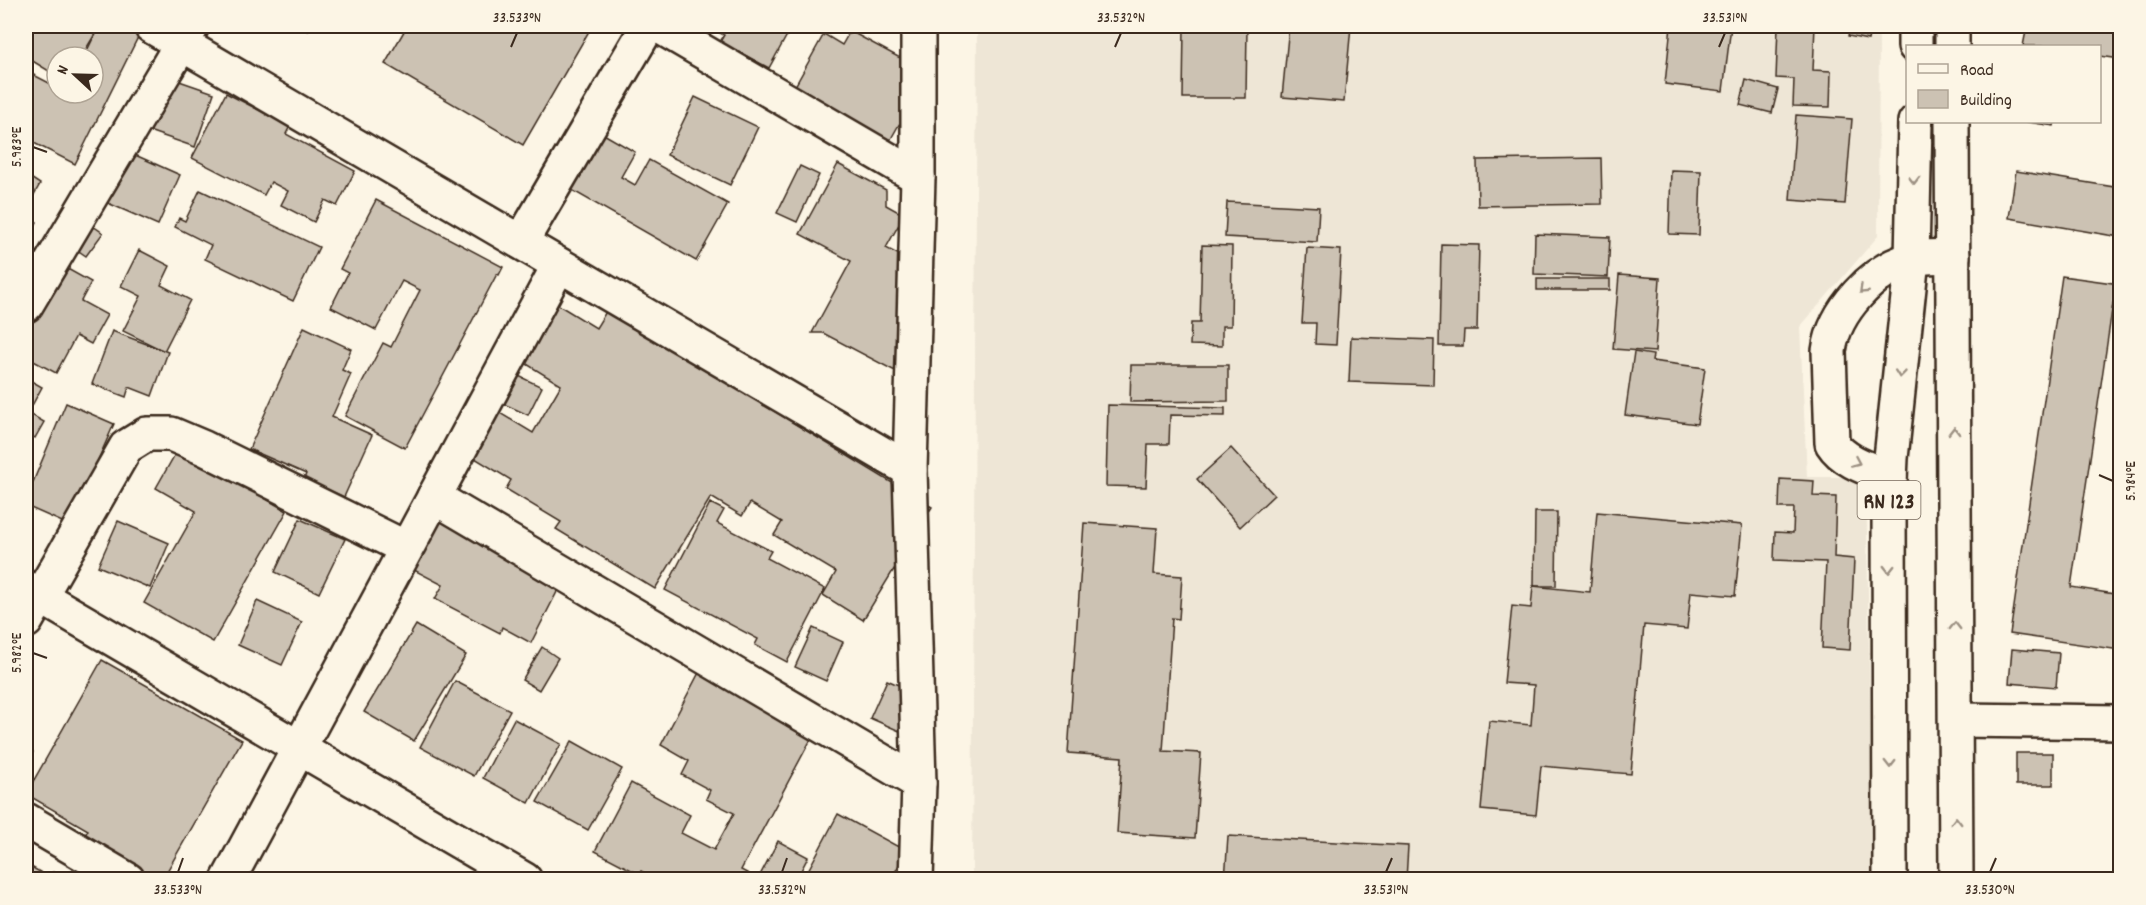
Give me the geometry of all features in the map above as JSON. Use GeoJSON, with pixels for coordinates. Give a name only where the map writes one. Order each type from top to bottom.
{"type":"FeatureCollection","features":[{"type":"Feature","properties":{"kind":"street"},"geometry":{"type":"LineString","coordinates":[[151,26],[187,35],[521,242],[910,470]]}},
{"type":"Feature","properties":{"kind":"street"},"geometry":{"type":"LineString","coordinates":[[521,242],[648,26]]}},
{"type":"Feature","properties":{"kind":"street"},"geometry":{"type":"LineString","coordinates":[[659,26],[918,177]]}},
{"type":"Feature","properties":{"kind":"street"},"geometry":{"type":"LineString","coordinates":[[916,879],[920,783],[910,470],[918,177],[918,26]]}},
{"type":"Feature","properties":{"kind":"street"},"geometry":{"type":"LineString","coordinates":[[1915,26],[1915,45]]}},
{"type":"Feature","properties":{"kind":"street"},"geometry":{"type":"LineString","coordinates":[[1952,26],[1952,45]]}},
{"type":"Feature","properties":{"kind":"street"},"geometry":{"type":"LineString","coordinates":[[26,305],[187,35]]}},
{"type":"Feature","properties":{"kind":"street","name":"RN 123"},"geometry":{"type":"LineString","coordinates":[[1890,879],[1890,477],[1912,259],[1915,123]]}},
{"type":"Feature","properties":{"kind":"street","name":"RN 123"},"geometry":{"type":"LineString","coordinates":[[1952,123],[1956,879]]}},
{"type":"Feature","properties":{"kind":"street"},"geometry":{"type":"LineString","coordinates":[[1890,477],[1845,457],[1832,444],[1829,351],[1831,338],[1838,319],[1880,276],[1912,259],[1953,256]]}},
{"type":"Feature","properties":{"kind":"street"},"geometry":{"type":"LineString","coordinates":[[228,879],[559,264]]}},
{"type":"Feature","properties":{"kind":"street"},"geometry":{"type":"LineString","coordinates":[[406,548],[204,448],[171,434],[147,434],[126,447],[30,602],[299,748],[525,879]]}},
{"type":"Feature","properties":{"kind":"street"},"geometry":{"type":"LineString","coordinates":[[434,497],[920,783]]}},
{"type":"Feature","properties":{"kind":"street"},"geometry":{"type":"LineString","coordinates":[[1956,720],[2121,722]]}},
{"type":"Feature","properties":{"kind":"street"},"geometry":{"type":"LineString","coordinates":[[26,820],[128,879]]}},
{"type":"Feature","properties":{"kind":"shaded area"},"geometry":{"type":"Polygon","coordinates":[[[977,26],[1879,26],[1878,236],[1800,327],[1807,477],[1866,477],[1873,879],[972,879],[977,26]]]}},
{"type":"Feature","properties":{"kind":"building"},"geometry":{"type":"Polygon","coordinates":[[[29,26],[100,26],[88,45],[45,45],[45,69],[26,57],[26,32],[29,26]]]}},
{"type":"Feature","properties":{"kind":"building"},"geometry":{"type":"Polygon","coordinates":[[[99,26],[136,26],[142,29],[105,104],[105,45],[90,45],[99,26]]]}},
{"type":"Feature","properties":{"kind":"building"},"geometry":{"type":"Polygon","coordinates":[[[297,26],[311,26],[308,31],[297,26]]]}},
{"type":"Feature","properties":{"kind":"building"},"geometry":{"type":"Polygon","coordinates":[[[407,26],[592,26],[523,145],[385,64],[407,26]]]}},
{"type":"Feature","properties":{"kind":"building"},"geometry":{"type":"Polygon","coordinates":[[[706,26],[792,26],[769,68],[720,42],[724,35],[706,26]]]}},
{"type":"Feature","properties":{"kind":"building"},"geometry":{"type":"Polygon","coordinates":[[[1184,26],[1247,26],[1246,98],[1183,98],[1184,26]]]}},
{"type":"Feature","properties":{"kind":"building"},"geometry":{"type":"Polygon","coordinates":[[[1289,26],[1351,26],[1344,102],[1282,97],[1289,26]]]}},
{"type":"Feature","properties":{"kind":"building"},"geometry":{"type":"Polygon","coordinates":[[[1671,26],[1731,26],[1723,91],[1665,84],[1671,26]]]}},
{"type":"Feature","properties":{"kind":"building"},"geometry":{"type":"Polygon","coordinates":[[[1778,26],[1815,26],[1813,70],[1831,71],[1830,107],[1793,106],[1794,79],[1776,78],[1778,26]]]}},
{"type":"Feature","properties":{"kind":"building"},"geometry":{"type":"Polygon","coordinates":[[[1850,26],[1871,26],[1868,40],[1848,36],[1850,26]]]}},
{"type":"Feature","properties":{"kind":"building"},"geometry":{"type":"Polygon","coordinates":[[[2027,26],[2120,26],[2120,59],[2101,56],[2101,45],[2023,45],[2027,26]]]}},
{"type":"Feature","properties":{"kind":"building"},"geometry":{"type":"Polygon","coordinates":[[[850,31],[928,73],[888,144],[793,90],[824,34],[842,45],[850,31]]]}},
{"type":"Feature","properties":{"kind":"building"},"geometry":{"type":"Polygon","coordinates":[[[26,71],[45,81],[45,105],[104,105],[75,164],[26,139],[26,71]]]}},
{"type":"Feature","properties":{"kind":"building"},"geometry":{"type":"Polygon","coordinates":[[[162,75],[214,93],[195,147],[143,129],[162,75]]]}},
{"type":"Feature","properties":{"kind":"building"},"geometry":{"type":"Polygon","coordinates":[[[1746,80],[1778,89],[1772,113],[1740,105],[1746,80]]]}},
{"type":"Feature","properties":{"kind":"building"},"geometry":{"type":"Polygon","coordinates":[[[226,93],[290,126],[286,134],[355,171],[337,206],[325,200],[314,222],[281,205],[288,191],[271,182],[264,195],[192,158],[226,93]]]}},
{"type":"Feature","properties":{"kind":"building"},"geometry":{"type":"Polygon","coordinates":[[[695,97],[758,127],[730,185],[667,155],[695,97]]]}},
{"type":"Feature","properties":{"kind":"building"},"geometry":{"type":"Polygon","coordinates":[[[1796,115],[1852,119],[1845,204],[1790,200],[1796,115]]]}},
{"type":"Feature","properties":{"kind":"building"},"geometry":{"type":"Polygon","coordinates":[[[2034,123],[2055,123],[2054,126],[2034,123]]]}},
{"type":"Feature","properties":{"kind":"building"},"geometry":{"type":"Polygon","coordinates":[[[588,125],[635,152],[621,177],[635,185],[649,160],[728,204],[696,261],[556,181],[588,125]]]}},
{"type":"Feature","properties":{"kind":"building"},"geometry":{"type":"Polygon","coordinates":[[[124,150],[180,175],[158,225],[101,200],[124,150]]]}},
{"type":"Feature","properties":{"kind":"building"},"geometry":{"type":"Polygon","coordinates":[[[1601,158],[1602,204],[1478,206],[1477,160],[1601,158]]]}},
{"type":"Feature","properties":{"kind":"building"},"geometry":{"type":"Polygon","coordinates":[[[838,164],[886,190],[886,205],[904,215],[886,248],[909,260],[914,381],[823,333],[812,333],[851,261],[800,234],[838,164]]]}},
{"type":"Feature","properties":{"kind":"building"},"geometry":{"type":"Polygon","coordinates":[[[800,166],[819,175],[797,222],[777,213],[800,166]]]}},
{"type":"Feature","properties":{"kind":"building"},"geometry":{"type":"Polygon","coordinates":[[[1671,170],[1701,171],[1699,235],[1669,234],[1671,170]]]}},
{"type":"Feature","properties":{"kind":"building"},"geometry":{"type":"Polygon","coordinates":[[[2016,171],[2120,188],[2120,237],[2009,218],[2016,171]]]}},
{"type":"Feature","properties":{"kind":"building"},"geometry":{"type":"Polygon","coordinates":[[[26,175],[40,184],[26,209],[26,175]]]}},
{"type":"Feature","properties":{"kind":"building"},"geometry":{"type":"Polygon","coordinates":[[[200,190],[319,247],[293,301],[205,259],[211,245],[175,227],[179,218],[185,221],[200,190]]]}},
{"type":"Feature","properties":{"kind":"building"},"geometry":{"type":"Polygon","coordinates":[[[376,200],[503,267],[499,275],[497,274],[405,448],[345,416],[383,343],[391,347],[420,290],[402,281],[376,330],[331,307],[348,273],[340,269],[376,200]]]}},
{"type":"Feature","properties":{"kind":"building"},"geometry":{"type":"Polygon","coordinates":[[[1227,202],[1319,207],[1317,242],[1225,237],[1227,202]]]}},
{"type":"Feature","properties":{"kind":"building"},"geometry":{"type":"Polygon","coordinates":[[[26,215],[37,222],[26,241],[26,215]]]}},
{"type":"Feature","properties":{"kind":"building"},"geometry":{"type":"Polygon","coordinates":[[[80,217],[103,233],[86,256],[63,240],[80,217]]]}},
{"type":"Feature","properties":{"kind":"building"},"geometry":{"type":"Polygon","coordinates":[[[1535,234],[1610,237],[1608,277],[1534,274],[1535,234]]]}},
{"type":"Feature","properties":{"kind":"building"},"geometry":{"type":"Polygon","coordinates":[[[1441,244],[1479,245],[1477,330],[1464,330],[1463,346],[1439,346],[1441,244]]]}},
{"type":"Feature","properties":{"kind":"building"},"geometry":{"type":"Polygon","coordinates":[[[1202,245],[1232,246],[1231,326],[1222,326],[1222,346],[1190,345],[1191,323],[1200,323],[1202,245]]]}},
{"type":"Feature","properties":{"kind":"building"},"geometry":{"type":"Polygon","coordinates":[[[1307,248],[1341,250],[1336,345],[1315,344],[1316,323],[1302,323],[1307,248]]]}},
{"type":"Feature","properties":{"kind":"building"},"geometry":{"type":"Polygon","coordinates":[[[139,250],[170,266],[161,285],[190,300],[164,351],[123,331],[141,296],[121,286],[139,250]]]}},
{"type":"Feature","properties":{"kind":"building"},"geometry":{"type":"Polygon","coordinates":[[[55,262],[91,282],[81,301],[107,315],[91,344],[76,336],[56,373],[26,357],[26,317],[55,262]]]}},
{"type":"Feature","properties":{"kind":"building"},"geometry":{"type":"Polygon","coordinates":[[[1619,275],[1660,278],[1655,352],[1613,349],[1619,275]]]}},
{"type":"Feature","properties":{"kind":"building"},"geometry":{"type":"Polygon","coordinates":[[[2062,276],[2120,284],[2120,304],[2113,303],[2071,587],[2120,595],[2120,650],[2010,634],[2062,276]]]}},
{"type":"Feature","properties":{"kind":"building"},"geometry":{"type":"Polygon","coordinates":[[[1537,279],[1610,279],[1610,290],[1537,290],[1537,279]]]}},
{"type":"Feature","properties":{"kind":"building"},"geometry":{"type":"Polygon","coordinates":[[[547,298],[596,328],[607,310],[932,507],[863,620],[823,595],[836,572],[774,535],[782,522],[750,503],[742,516],[711,497],[655,589],[556,529],[561,522],[506,489],[511,480],[475,458],[467,472],[445,459],[480,401],[533,433],[561,385],[512,355],[547,298]]]}},
{"type":"Feature","properties":{"kind":"building"},"geometry":{"type":"Polygon","coordinates":[[[304,327],[351,349],[342,370],[351,374],[332,417],[372,435],[344,497],[304,479],[306,474],[249,449],[304,327]]]}},
{"type":"Feature","properties":{"kind":"building"},"geometry":{"type":"Polygon","coordinates":[[[112,331],[168,352],[152,396],[129,387],[126,397],[92,384],[112,331]]]}},
{"type":"Feature","properties":{"kind":"building"},"geometry":{"type":"Polygon","coordinates":[[[1351,337],[1434,340],[1433,385],[1349,382],[1351,337]]]}},
{"type":"Feature","properties":{"kind":"building"},"geometry":{"type":"Polygon","coordinates":[[[1634,352],[1653,355],[1652,361],[1705,368],[1697,424],[1625,415],[1634,352]]]}},
{"type":"Feature","properties":{"kind":"building"},"geometry":{"type":"Polygon","coordinates":[[[1131,365],[1228,365],[1228,401],[1130,402],[1131,365]]]}},
{"type":"Feature","properties":{"kind":"building"},"geometry":{"type":"Polygon","coordinates":[[[506,370],[542,387],[528,415],[493,399],[506,370]]]}},
{"type":"Feature","properties":{"kind":"building"},"geometry":{"type":"Polygon","coordinates":[[[26,378],[42,387],[28,413],[44,422],[35,438],[26,432],[26,378]]]}},
{"type":"Feature","properties":{"kind":"building"},"geometry":{"type":"Polygon","coordinates":[[[66,403],[114,424],[69,525],[26,506],[26,499],[66,403]]]}},
{"type":"Feature","properties":{"kind":"building"},"geometry":{"type":"Polygon","coordinates":[[[1108,405],[1225,408],[1225,416],[1170,415],[1169,444],[1148,444],[1146,487],[1106,486],[1108,405]]]}},
{"type":"Feature","properties":{"kind":"building"},"geometry":{"type":"Polygon","coordinates":[[[1231,448],[1274,495],[1240,527],[1197,479],[1231,448]]]}},
{"type":"Feature","properties":{"kind":"building"},"geometry":{"type":"Polygon","coordinates":[[[178,449],[287,511],[213,642],[144,603],[196,511],[156,488],[178,449]]]}},
{"type":"Feature","properties":{"kind":"building"},"geometry":{"type":"Polygon","coordinates":[[[1780,479],[1814,481],[1813,496],[1836,497],[1834,557],[1854,559],[1850,650],[1822,648],[1826,562],[1774,560],[1775,532],[1793,533],[1794,508],[1779,508],[1780,479]]]}},
{"type":"Feature","properties":{"kind":"building"},"geometry":{"type":"Polygon","coordinates":[[[710,503],[724,510],[717,523],[771,551],[767,558],[825,589],[787,662],[755,645],[758,639],[665,590],[710,503]]]}},
{"type":"Feature","properties":{"kind":"building"},"geometry":{"type":"Polygon","coordinates":[[[418,507],[562,582],[531,643],[502,627],[500,633],[435,599],[443,585],[391,558],[418,507]]]}},
{"type":"Feature","properties":{"kind":"building"},"geometry":{"type":"Polygon","coordinates":[[[1535,512],[1557,512],[1556,586],[1534,586],[1535,512]]]}},
{"type":"Feature","properties":{"kind":"building"},"geometry":{"type":"Polygon","coordinates":[[[1597,512],[1742,525],[1735,596],[1691,592],[1687,629],[1644,625],[1631,774],[1541,766],[1536,815],[1481,810],[1489,721],[1531,725],[1534,685],[1504,683],[1512,606],[1531,608],[1533,586],[1590,592],[1597,512]]]}},
{"type":"Feature","properties":{"kind":"building"},"geometry":{"type":"Polygon","coordinates":[[[300,519],[345,539],[319,593],[275,572],[300,519]]]}},
{"type":"Feature","properties":{"kind":"building"},"geometry":{"type":"Polygon","coordinates":[[[118,521],[169,543],[150,588],[98,566],[118,521]]]}},
{"type":"Feature","properties":{"kind":"building"},"geometry":{"type":"Polygon","coordinates":[[[1084,523],[1157,528],[1154,574],[1182,576],[1179,619],[1172,618],[1163,751],[1201,753],[1195,838],[1117,833],[1122,757],[1068,753],[1084,523]]]}},
{"type":"Feature","properties":{"kind":"building"},"geometry":{"type":"Polygon","coordinates":[[[257,601],[302,622],[282,665],[238,645],[257,601]]]}},
{"type":"Feature","properties":{"kind":"building"},"geometry":{"type":"Polygon","coordinates":[[[416,625],[466,655],[414,741],[364,712],[416,625]]]}},
{"type":"Feature","properties":{"kind":"building"},"geometry":{"type":"Polygon","coordinates":[[[813,628],[843,642],[826,681],[795,667],[813,628]]]}},
{"type":"Feature","properties":{"kind":"building"},"geometry":{"type":"Polygon","coordinates":[[[542,647],[558,658],[539,690],[522,680],[542,647]]]}},
{"type":"Feature","properties":{"kind":"building"},"geometry":{"type":"Polygon","coordinates":[[[2012,649],[2059,653],[2056,687],[2009,683],[2012,649]]]}},
{"type":"Feature","properties":{"kind":"building"},"geometry":{"type":"Polygon","coordinates":[[[102,660],[242,740],[162,880],[151,880],[82,840],[88,830],[26,794],[102,660]]]}},
{"type":"Feature","properties":{"kind":"building"},"geometry":{"type":"Polygon","coordinates":[[[703,665],[818,726],[741,870],[758,879],[778,841],[808,857],[796,880],[658,880],[641,871],[639,874],[595,851],[631,783],[690,815],[681,833],[714,850],[734,813],[706,799],[710,790],[682,775],[689,761],[661,745],[703,665]]]}},
{"type":"Feature","properties":{"kind":"building"},"geometry":{"type":"Polygon","coordinates":[[[887,680],[921,695],[904,733],[870,718],[887,680]]]}},
{"type":"Feature","properties":{"kind":"building"},"geometry":{"type":"Polygon","coordinates":[[[455,681],[510,710],[474,776],[420,747],[455,681]]]}},
{"type":"Feature","properties":{"kind":"building"},"geometry":{"type":"Polygon","coordinates":[[[514,719],[561,744],[529,803],[483,778],[514,719]]]}},
{"type":"Feature","properties":{"kind":"building"},"geometry":{"type":"Polygon","coordinates":[[[572,741],[622,769],[588,830],[537,802],[572,741]]]}},
{"type":"Feature","properties":{"kind":"building"},"geometry":{"type":"Polygon","coordinates":[[[26,747],[33,752],[26,765],[26,747]]]}},
{"type":"Feature","properties":{"kind":"building"},"geometry":{"type":"Polygon","coordinates":[[[2016,753],[2053,753],[2053,785],[2016,785],[2016,753]]]}},
{"type":"Feature","properties":{"kind":"building"},"geometry":{"type":"Polygon","coordinates":[[[838,814],[906,851],[891,880],[803,880],[838,814]]]}},
{"type":"Feature","properties":{"kind":"building"},"geometry":{"type":"Polygon","coordinates":[[[1228,836],[1408,846],[1406,880],[1225,880],[1228,836]]]}},
{"type":"Feature","properties":{"kind":"building"},"geometry":{"type":"Polygon","coordinates":[[[26,864],[50,878],[53,872],[65,880],[26,880],[26,864]]]}}]}
